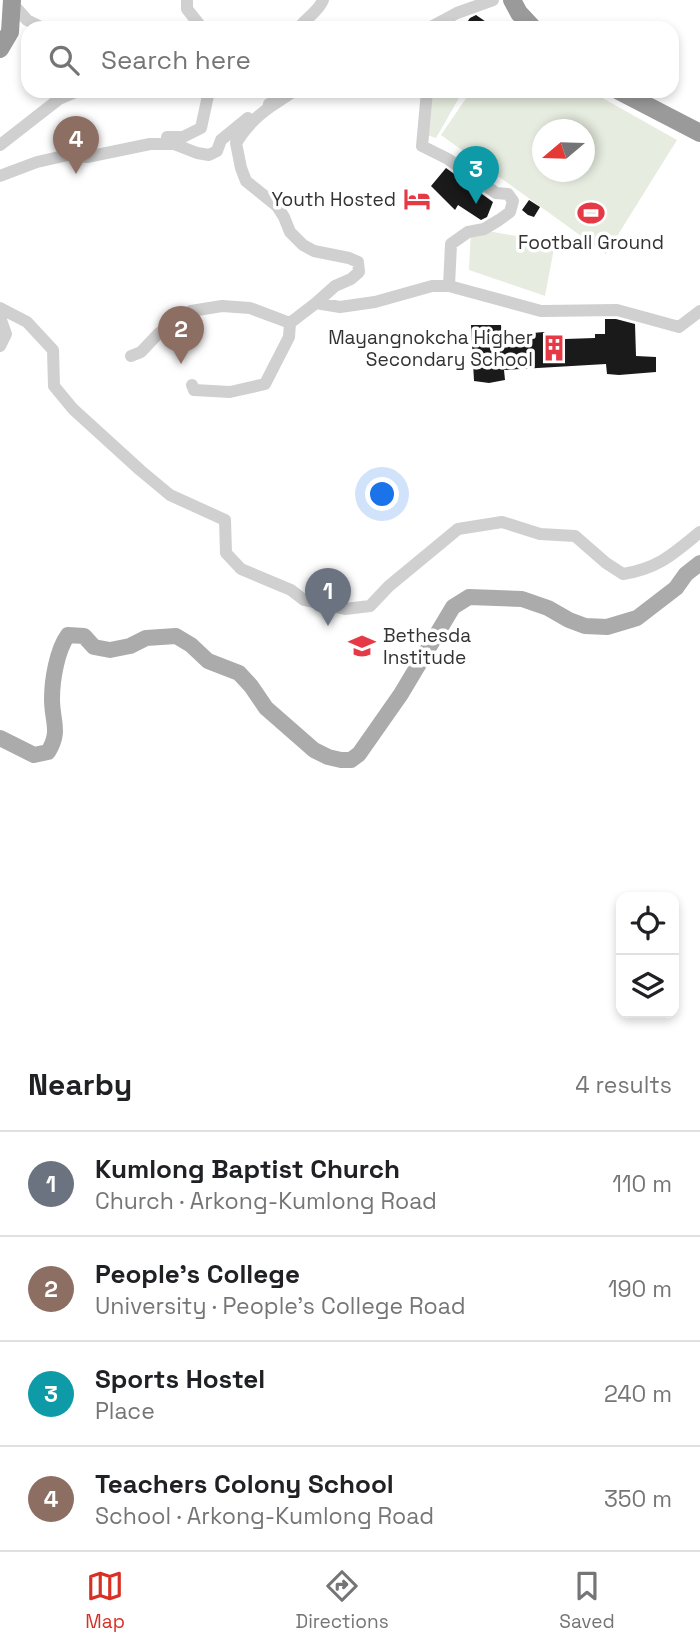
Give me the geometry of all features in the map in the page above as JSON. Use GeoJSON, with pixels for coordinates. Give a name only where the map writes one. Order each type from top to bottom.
{"type":"FeatureCollection","features":[{"type":"Feature","properties":{"kind":"highway"},"geometry":{"type":"LineString","coordinates":[[512,0],[526,21]]}},
{"type":"Feature","properties":{"kind":"highway"},"geometry":{"type":"LineString","coordinates":[[1,49],[9,32],[10,1]]}},
{"type":"Feature","properties":{"kind":"highway"},"geometry":{"type":"LineString","coordinates":[[632,98],[700,133]]}},
{"type":"Feature","properties":{"kind":"main road"},"geometry":{"type":"LineString","coordinates":[[0,738],[34,755],[48,752],[55,741],[52,699],[58,657],[62,643],[68,635],[84,636],[94,647],[110,650],[130,646],[146,638],[176,636],[191,645],[208,661],[239,673],[251,685],[266,708],[314,750],[328,757],[351,760],[359,754],[401,694],[453,607],[469,597],[522,599],[585,626],[607,627],[637,618],[676,588],[686,574],[700,563]]}},
{"type":"Feature","properties":{"kind":"street"},"geometry":{"type":"LineString","coordinates":[[187,0],[187,9],[196,21]]}},
{"type":"Feature","properties":{"kind":"street"},"geometry":{"type":"LineString","coordinates":[[303,21],[323,0]]}},
{"type":"Feature","properties":{"kind":"street"},"geometry":{"type":"LineString","coordinates":[[442,21],[493,0]]}},
{"type":"Feature","properties":{"kind":"street"},"geometry":{"type":"LineString","coordinates":[[10,1],[29,21]]}},
{"type":"Feature","properties":{"kind":"street"},"geometry":{"type":"LineString","coordinates":[[0,145],[61,98]]}},
{"type":"Feature","properties":{"kind":"street"},"geometry":{"type":"LineString","coordinates":[[0,176],[37,162],[149,137],[183,137],[201,128],[207,98]]}},
{"type":"Feature","properties":{"kind":"street"},"geometry":{"type":"LineString","coordinates":[[192,385],[194,390],[230,392],[265,384],[289,337],[290,323],[335,286],[359,272],[358,262],[314,251],[303,245],[290,232],[277,206],[246,181],[236,143],[258,115],[284,98]]}},
{"type":"Feature","properties":{"kind":"street"},"geometry":{"type":"LineString","coordinates":[[427,98],[422,146],[448,159],[496,193],[508,194],[513,201],[510,212],[499,220],[484,229],[468,232],[451,244],[449,286]]}},
{"type":"Feature","properties":{"kind":"street"},"geometry":{"type":"LineString","coordinates":[[69,155],[87,157],[150,144],[174,144],[209,155],[217,151],[220,140],[237,126],[266,104],[276,103]]}},
{"type":"Feature","properties":{"kind":"street"},"geometry":{"type":"LineString","coordinates":[[316,303],[340,307],[375,302],[432,286],[449,286],[541,311],[617,310],[679,327],[700,311]]}},
{"type":"Feature","properties":{"kind":"street"},"geometry":{"type":"LineString","coordinates":[[131,356],[141,352],[158,334],[191,311],[222,306],[250,308],[290,323]]}},
{"type":"Feature","properties":{"kind":"street"},"geometry":{"type":"LineString","coordinates":[[0,346],[6,334],[1,320],[1,309],[27,322],[52,350],[54,386],[73,409],[170,495],[225,520],[226,553],[241,569],[291,590],[304,600],[345,609],[370,606],[458,529],[502,522],[540,534],[575,536],[623,574],[639,571],[668,559],[700,532]]}},
{"type":"Feature","properties":{"kind":"shaded area"},"geometry":{"type":"Polygon","coordinates":[[[431,98],[459,98],[436,138],[427,135],[431,98]]]}},
{"type":"Feature","properties":{"kind":"shaded area","name":"Football Ground"},"geometry":{"type":"Polygon","coordinates":[[[466,98],[602,98],[677,140],[606,254],[441,135],[466,98]]]}},
{"type":"Feature","properties":{"kind":"shaded area"},"geometry":{"type":"Polygon","coordinates":[[[471,228],[555,243],[545,296],[469,270],[471,228]]]}},
{"type":"Feature","properties":{"kind":"building"},"geometry":{"type":"Polygon","coordinates":[[[476,15],[485,21],[468,21],[476,15]]]}},
{"type":"Feature","properties":{"kind":"building"},"geometry":{"type":"Polygon","coordinates":[[[446,168],[493,202],[487,217],[481,220],[458,205],[455,210],[431,186],[446,168]]]}},
{"type":"Feature","properties":{"kind":"building"},"geometry":{"type":"Polygon","coordinates":[[[529,200],[540,207],[534,217],[522,210],[529,200]]]}},
{"type":"Feature","properties":{"kind":"building","name":"Mayangnokcha Higher Secondary School"},"geometry":{"type":"Polygon","coordinates":[[[605,319],[635,324],[636,356],[656,357],[656,372],[607,374],[606,364],[504,370],[505,380],[489,383],[474,381],[471,325],[501,325],[502,338],[522,339],[521,334],[544,332],[547,338],[562,335],[565,339],[595,338],[595,334],[605,334],[605,319]]]}},
{"type":"Feature","properties":{"kind":"place","name":"Teachers Colony School"},"geometry":{"type":"Point","coordinates":[76,174]}},
{"type":"Feature","properties":{"kind":"place","name":"Youth Hosted"},"geometry":{"type":"Point","coordinates":[417,199]}},
{"type":"Feature","properties":{"kind":"place","name":"Sports Hostel"},"geometry":{"type":"Point","coordinates":[476,204]}},
{"type":"Feature","properties":{"kind":"place","name":"Football Ground"},"geometry":{"type":"Point","coordinates":[591,213]}},
{"type":"Feature","properties":{"kind":"place","name":"Mayangnokcha Higher Secondary School"},"geometry":{"type":"Point","coordinates":[554,348]}},
{"type":"Feature","properties":{"kind":"place","name":"People's College"},"geometry":{"type":"Point","coordinates":[181,364]}},
{"type":"Feature","properties":{"kind":"place","name":"Kumlong Baptist Church"},"geometry":{"type":"Point","coordinates":[328,626]}},
{"type":"Feature","properties":{"kind":"place","name":"Bethesda Institude"},"geometry":{"type":"Point","coordinates":[362,646]}}]}
